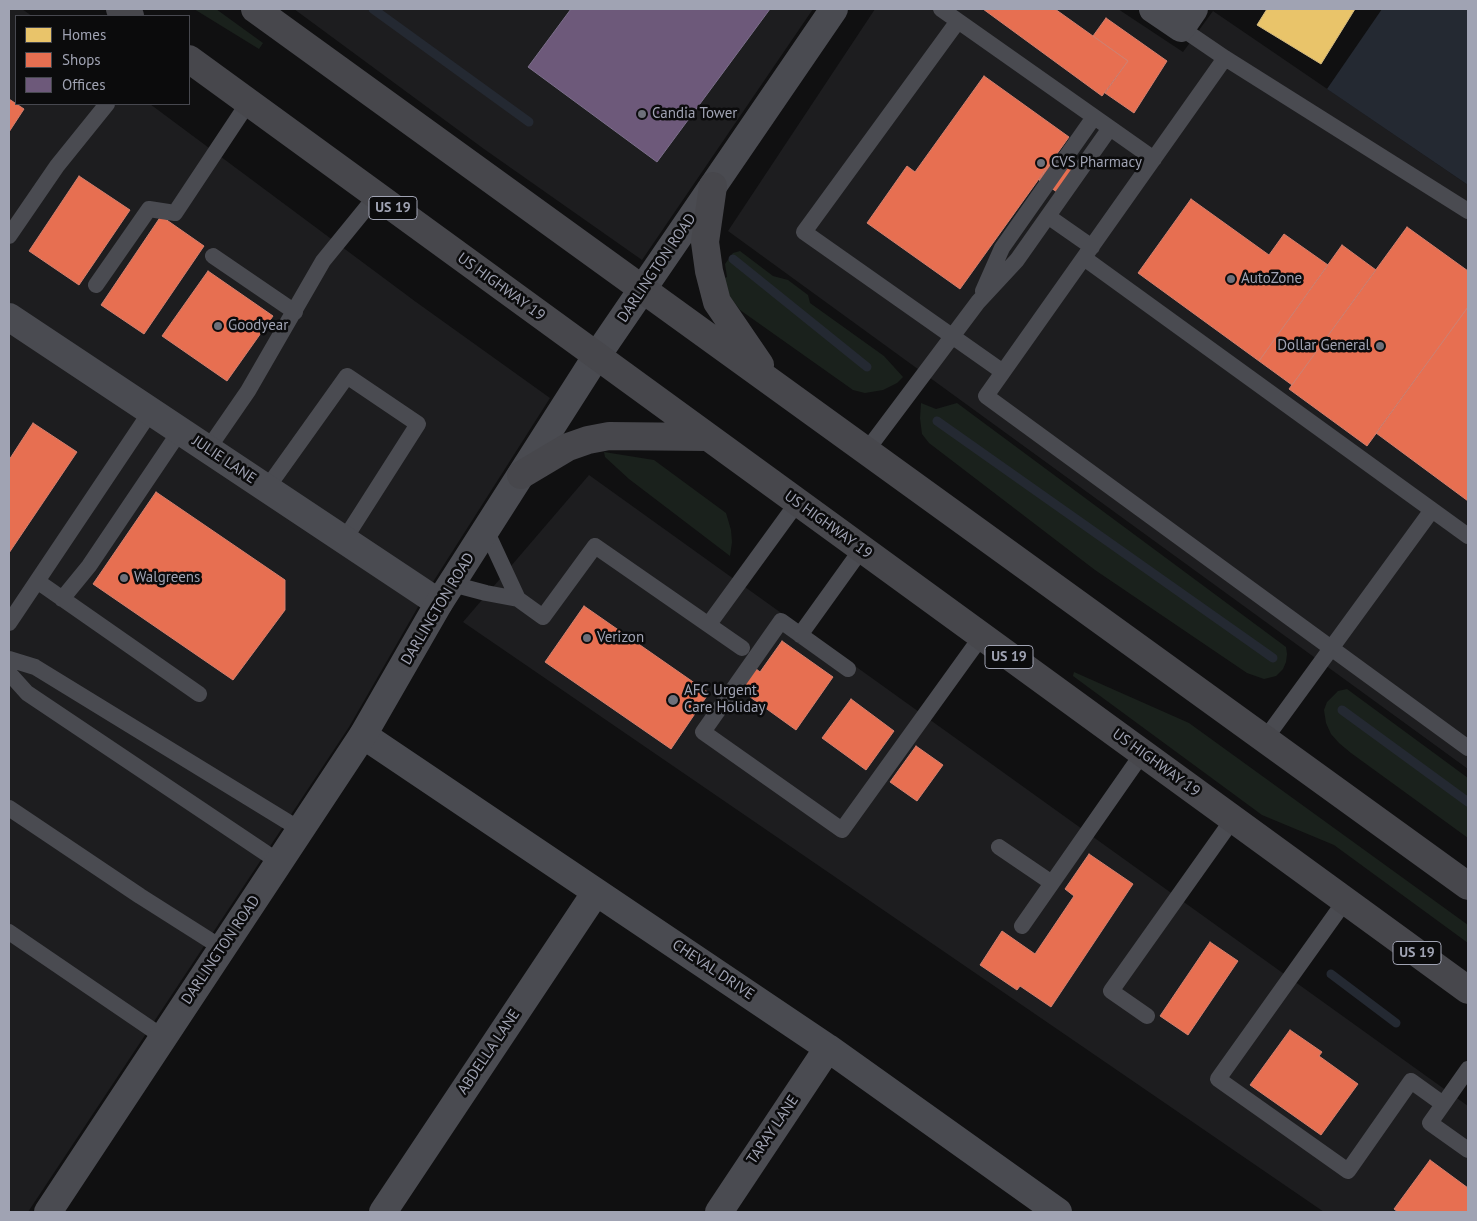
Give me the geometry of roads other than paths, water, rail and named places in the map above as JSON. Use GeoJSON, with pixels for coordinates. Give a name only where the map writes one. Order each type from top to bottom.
{"type":"FeatureCollection","features":[{"type":"Feature","properties":{"kind":"highway"},"geometry":{"type":"LineString","coordinates":[[255,9],[1468,886]]}},
{"type":"Feature","properties":{"kind":"highway","name":"US HIGHWAY 19"},"geometry":{"type":"LineString","coordinates":[[190,61],[1468,990]]}},
{"type":"Feature","properties":{"kind":"highway"},"geometry":{"type":"LineString","coordinates":[[713,186],[705,242],[708,271],[717,302],[769,379]]}},
{"type":"Feature","properties":{"kind":"highway"},"geometry":{"type":"LineString","coordinates":[[521,475],[568,447],[588,440],[609,436],[708,437]]}},
{"type":"Feature","properties":{"kind":"street","name":"DARLINGTON ROAD"},"geometry":{"type":"LineString","coordinates":[[48,1212],[363,735],[446,593],[596,357],[834,9]]}},
{"type":"Feature","properties":{"kind":"street"},"geometry":{"type":"LineString","coordinates":[[1153,9],[1187,18]]}},
{"type":"Feature","properties":{"kind":"street","name":"JULIE LANE"},"geometry":{"type":"LineString","coordinates":[[9,317],[344,540],[446,593]]}},
{"type":"Feature","properties":{"kind":"street","name":"CHEVAL DRIVE"},"geometry":{"type":"LineString","coordinates":[[363,735],[828,1048],[1058,1212]]}},
{"type":"Feature","properties":{"kind":"street","name":"ABDELLA LANE"},"geometry":{"type":"LineString","coordinates":[[383,1212],[596,892]]}},
{"type":"Feature","properties":{"kind":"street","name":"TARAY LANE"},"geometry":{"type":"LineString","coordinates":[[718,1212],[828,1048]]}},
{"type":"Feature","properties":{"kind":"lane"},"geometry":{"type":"LineString","coordinates":[[941,9],[1154,159]]}},
{"type":"Feature","properties":{"kind":"lane"},"geometry":{"type":"LineString","coordinates":[[1187,18],[1225,58],[1468,211]]}},
{"type":"Feature","properties":{"kind":"lane"},"geometry":{"type":"LineString","coordinates":[[958,21],[804,232],[1003,372]]}},
{"type":"Feature","properties":{"kind":"lane"},"geometry":{"type":"LineString","coordinates":[[1225,58],[986,396],[1468,748]]}},
{"type":"Feature","properties":{"kind":"lane"},"geometry":{"type":"LineString","coordinates":[[96,285],[149,209],[175,213],[248,103]]}},
{"type":"Feature","properties":{"kind":"lane"},"geometry":{"type":"LineString","coordinates":[[9,236],[57,166],[106,105]]}},
{"type":"Feature","properties":{"kind":"lane"},"geometry":{"type":"LineString","coordinates":[[978,302],[1002,248],[1094,117]]}},
{"type":"Feature","properties":{"kind":"lane"},"geometry":{"type":"LineString","coordinates":[[867,450],[978,302],[1017,260],[1110,128]]}},
{"type":"Feature","properties":{"kind":"lane"},"geometry":{"type":"LineString","coordinates":[[208,449],[248,391],[323,261],[376,196]]}},
{"type":"Feature","properties":{"kind":"lane"},"geometry":{"type":"LineString","coordinates":[[1049,217],[1088,252],[1468,536]]}},
{"type":"Feature","properties":{"kind":"lane"},"geometry":{"type":"LineString","coordinates":[[213,256],[295,312]]}},
{"type":"Feature","properties":{"kind":"lane"},"geometry":{"type":"LineString","coordinates":[[267,488],[347,376],[418,424],[344,540]]}},
{"type":"Feature","properties":{"kind":"lane"},"geometry":{"type":"LineString","coordinates":[[9,623],[151,411]]}},
{"type":"Feature","properties":{"kind":"lane"},"geometry":{"type":"LineString","coordinates":[[62,599],[88,566],[180,431]]}},
{"type":"Feature","properties":{"kind":"lane"},"geometry":{"type":"LineString","coordinates":[[709,624],[797,503]]}},
{"type":"Feature","properties":{"kind":"lane"},"geometry":{"type":"LineString","coordinates":[[1265,739],[1432,510]]}},
{"type":"Feature","properties":{"kind":"lane"},"geometry":{"type":"LineString","coordinates":[[486,530],[518,599]]}},
{"type":"Feature","properties":{"kind":"lane"},"geometry":{"type":"LineString","coordinates":[[446,593],[486,593],[518,599],[543,617],[595,546],[742,648]]}},
{"type":"Feature","properties":{"kind":"lane"},"geometry":{"type":"LineString","coordinates":[[800,634],[861,550]]}},
{"type":"Feature","properties":{"kind":"lane"},"geometry":{"type":"LineString","coordinates":[[37,581],[199,694]]}},
{"type":"Feature","properties":{"kind":"lane"},"geometry":{"type":"LineString","coordinates":[[848,669],[780,621],[702,732],[842,830],[981,637]]}},
{"type":"Feature","properties":{"kind":"lane"},"geometry":{"type":"LineString","coordinates":[[9,658],[35,667],[301,830]]}},
{"type":"Feature","properties":{"kind":"lane"},"geometry":{"type":"LineString","coordinates":[[9,673],[27,693],[279,862]]}},
{"type":"Feature","properties":{"kind":"lane"},"geometry":{"type":"LineString","coordinates":[[1022,926],[1142,754]]}},
{"type":"Feature","properties":{"kind":"lane"},"geometry":{"type":"LineString","coordinates":[[9,808],[140,896],[222,948]]}},
{"type":"Feature","properties":{"kind":"lane"},"geometry":{"type":"LineString","coordinates":[[1148,1016],[1111,991],[1233,820]]}},
{"type":"Feature","properties":{"kind":"lane"},"geometry":{"type":"LineString","coordinates":[[999,847],[1052,883]]}},
{"type":"Feature","properties":{"kind":"lane"},"geometry":{"type":"LineString","coordinates":[[1345,901],[1218,1079],[1348,1171],[1412,1081],[1444,1104]]}},
{"type":"Feature","properties":{"kind":"lane"},"geometry":{"type":"LineString","coordinates":[[9,932],[163,1037]]}},
{"type":"Feature","properties":{"kind":"lane"},"geometry":{"type":"LineString","coordinates":[[1468,1069],[1430,1123],[1468,1150]]}},
{"type":"Feature","properties":{"kind":"waterway"},"geometry":{"type":"LineString","coordinates":[[373,9],[529,122]]}},
{"type":"Feature","properties":{"kind":"waterway"},"geometry":{"type":"LineString","coordinates":[[733,259],[867,367]]}},
{"type":"Feature","properties":{"kind":"waterway"},"geometry":{"type":"LineString","coordinates":[[937,421],[1273,658]]}},
{"type":"Feature","properties":{"kind":"waterway"},"geometry":{"type":"LineString","coordinates":[[1342,710],[1468,802]]}},
{"type":"Feature","properties":{"kind":"waterway"},"geometry":{"type":"LineString","coordinates":[[1331,974],[1396,1023]]}},
{"type":"Feature","properties":{"kind":"place","name":"Candia Tower"},"geometry":{"type":"Point","coordinates":[642,114]}},
{"type":"Feature","properties":{"kind":"place","name":"CVS Pharmacy"},"geometry":{"type":"Point","coordinates":[1041,163]}},
{"type":"Feature","properties":{"kind":"place","name":"AutoZone"},"geometry":{"type":"Point","coordinates":[1231,279]}},
{"type":"Feature","properties":{"kind":"place","name":"Goodyear"},"geometry":{"type":"Point","coordinates":[218,326]}},
{"type":"Feature","properties":{"kind":"place","name":"Dollar General"},"geometry":{"type":"Point","coordinates":[1380,346]}},
{"type":"Feature","properties":{"kind":"place","name":"Walgreens"},"geometry":{"type":"Point","coordinates":[124,578]}},
{"type":"Feature","properties":{"kind":"place","name":"Verizon"},"geometry":{"type":"Point","coordinates":[587,638]}},
{"type":"Feature","properties":{"kind":"place","name":"AFC Urgent Care Holiday"},"geometry":{"type":"Point","coordinates":[673,700]}}]}
